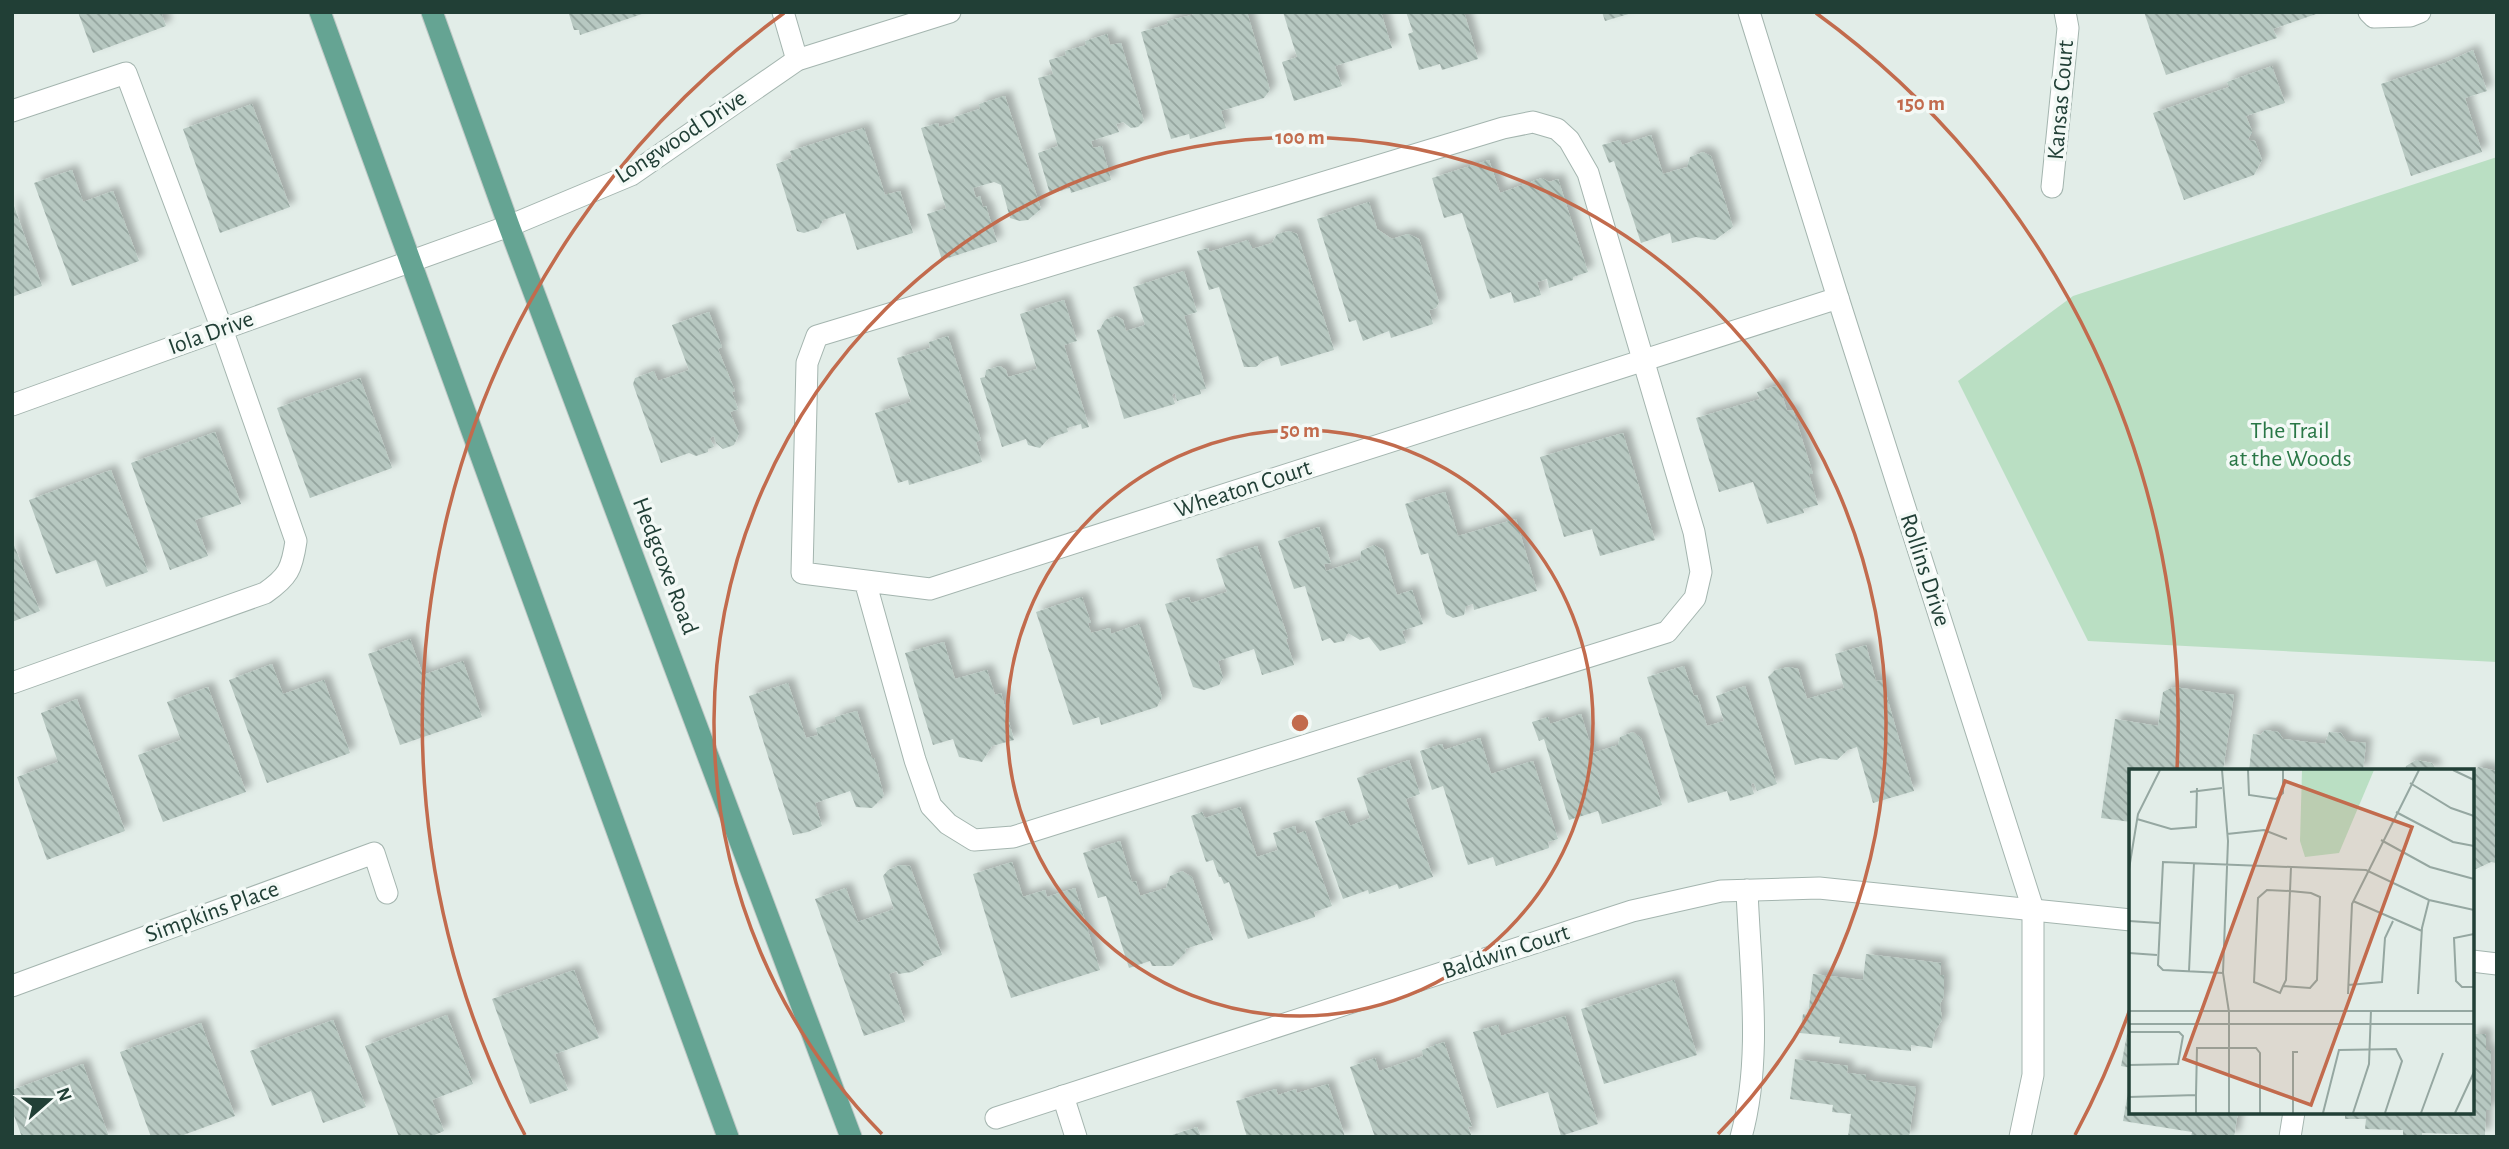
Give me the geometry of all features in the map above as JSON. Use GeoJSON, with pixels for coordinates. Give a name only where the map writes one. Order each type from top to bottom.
{"type":"FeatureCollection","features":[{"type":"Feature","properties":{"kind":"main road"},"geometry":{"type":"LineString","coordinates":[[320,12],[728,1137]]}},
{"type":"Feature","properties":{"kind":"main road","name":"Hedgcoxe Road"},"geometry":{"type":"LineString","coordinates":[[432,12],[509,226],[851,1137]]}},
{"type":"Feature","properties":{"kind":"street"},"geometry":{"type":"LineString","coordinates":[[783,12],[797,60]]}},
{"type":"Feature","properties":{"kind":"street","name":"Longwood Drive"},"geometry":{"type":"LineString","coordinates":[[410,261],[509,226],[631,175],[797,60],[950,12]]}},
{"type":"Feature","properties":{"kind":"street","name":"Rollins Drive"},"geometry":{"type":"LineString","coordinates":[[1749,12],[2033,908],[2033,1075],[2020,1137]]}},
{"type":"Feature","properties":{"kind":"street","name":"Kansas Court"},"geometry":{"type":"LineString","coordinates":[[2052,187],[2068,28],[2065,12]]}},
{"type":"Feature","properties":{"kind":"street"},"geometry":{"type":"LineString","coordinates":[[2369,12],[2374,17],[2410,16],[2420,12]]}},
{"type":"Feature","properties":{"kind":"street"},"geometry":{"type":"LineString","coordinates":[[12,111],[126,73],[222,329],[296,541],[294,556],[284,579],[265,593],[12,683]]}},
{"type":"Feature","properties":{"kind":"street","name":"Wheaton Court"},"geometry":{"type":"LineString","coordinates":[[1643,360],[1588,173],[1569,139],[1557,129],[1533,122],[1503,128],[817,337],[807,363],[802,573],[930,589],[1838,298]]}},
{"type":"Feature","properties":{"kind":"street","name":"Iola Drive"},"geometry":{"type":"LineString","coordinates":[[12,405],[410,261]]}},
{"type":"Feature","properties":{"kind":"street"},"geometry":{"type":"LineString","coordinates":[[865,581],[915,761],[931,806],[948,824],[974,840],[1013,838],[1667,632],[1695,598],[1701,572],[1694,532],[1643,360]]}},
{"type":"Feature","properties":{"kind":"street","name":"Simpkins Place"},"geometry":{"type":"LineString","coordinates":[[12,986],[374,853],[387,892]]}},
{"type":"Feature","properties":{"kind":"street","name":"Baldwin Court"},"geometry":{"type":"LineString","coordinates":[[996,1118],[1632,911],[1721,891],[1819,888],[2129,920]]}},
{"type":"Feature","properties":{"kind":"street"},"geometry":{"type":"LineString","coordinates":[[1741,1137],[1754,1051],[1747,890]]}},
{"type":"Feature","properties":{"kind":"street"},"geometry":{"type":"LineString","coordinates":[[2474,961],[2497,964]]}},
{"type":"Feature","properties":{"kind":"street"},"geometry":{"type":"LineString","coordinates":[[1063,1096],[1076,1137]]}},
{"type":"Feature","properties":{"kind":"street"},"geometry":{"type":"LineString","coordinates":[[2290,1137],[2294,1114]]}},
{"type":"Feature","properties":{"kind":"green space","name":"The Trail at the Woods"},"geometry":{"type":"Polygon","coordinates":[[[2497,157],[2497,662],[2088,641],[1958,381],[2073,296],[2497,157]]]}},
{"type":"Feature","properties":{"kind":"building"},"geometry":{"type":"Polygon","coordinates":[[[78,12],[161,12],[166,26],[93,53],[78,12]]]}},
{"type":"Feature","properties":{"kind":"building"},"geometry":{"type":"Polygon","coordinates":[[[1204,12],[1247,12],[1270,90],[1264,98],[1221,111],[1226,128],[1190,139],[1189,134],[1171,139],[1141,32],[1168,24],[1167,21],[1204,12]]]}},
{"type":"Feature","properties":{"kind":"building"},"geometry":{"type":"Polygon","coordinates":[[[1283,12],[1381,12],[1392,48],[1335,66],[1342,86],[1294,101],[1282,62],[1297,57],[1283,12]]]}},
{"type":"Feature","properties":{"kind":"building"},"geometry":{"type":"Polygon","coordinates":[[[1406,12],[1464,12],[1478,59],[1442,70],[1440,64],[1419,70],[1408,34],[1413,32],[1406,12]]]}},
{"type":"Feature","properties":{"kind":"building"},"geometry":{"type":"Polygon","coordinates":[[[1602,12],[1632,12],[1632,13],[1605,21],[1602,12]]]}},
{"type":"Feature","properties":{"kind":"building"},"geometry":{"type":"Polygon","coordinates":[[[2144,12],[2319,13],[2273,29],[2277,38],[2166,75],[2144,12]]]}},
{"type":"Feature","properties":{"kind":"building"},"geometry":{"type":"Polygon","coordinates":[[[645,13],[580,35],[579,30],[574,30],[569,14],[645,13]]]}},
{"type":"Feature","properties":{"kind":"building"},"geometry":{"type":"Polygon","coordinates":[[[1107,34],[1110,45],[1121,43],[1144,121],[1138,127],[1131,128],[1123,122],[1116,124],[1119,132],[1091,141],[1093,148],[1102,146],[1111,180],[1071,193],[1070,188],[1050,194],[1038,153],[1058,146],[1038,78],[1053,74],[1049,60],[1066,55],[1065,51],[1086,45],[1085,41],[1107,34]]]}},
{"type":"Feature","properties":{"kind":"building"},"geometry":{"type":"Polygon","coordinates":[[[2473,50],[2487,91],[2465,98],[2482,152],[2411,176],[2381,84],[2445,63],[2473,50]]]}},
{"type":"Feature","properties":{"kind":"building"},"geometry":{"type":"Polygon","coordinates":[[[2272,66],[2285,103],[2246,116],[2252,131],[2248,140],[2255,141],[2262,160],[2254,175],[2184,200],[2153,113],[2229,87],[2227,82],[2272,66]]]}},
{"type":"Feature","properties":{"kind":"building"},"geometry":{"type":"Polygon","coordinates":[[[1005,96],[1041,209],[1028,220],[1010,218],[1001,185],[994,182],[973,188],[976,198],[980,196],[983,207],[986,206],[997,242],[942,260],[927,214],[946,208],[921,128],[938,123],[939,127],[955,122],[954,117],[980,109],[979,104],[1005,96]]]}},
{"type":"Feature","properties":{"kind":"building"},"geometry":{"type":"Polygon","coordinates":[[[252,104],[290,207],[220,233],[183,129],[252,104]]]}},
{"type":"Feature","properties":{"kind":"building"},"geometry":{"type":"Polygon","coordinates":[[[864,128],[885,195],[900,191],[913,233],[857,250],[845,213],[823,220],[819,228],[804,233],[797,231],[776,164],[792,158],[790,151],[864,128]]]}},
{"type":"Feature","properties":{"kind":"building"},"geometry":{"type":"Polygon","coordinates":[[[1651,135],[1663,174],[1687,167],[1690,157],[1703,152],[1711,156],[1733,227],[1715,240],[1696,237],[1672,243],[1670,233],[1641,243],[1614,161],[1609,163],[1602,145],[1620,140],[1622,145],[1651,135]]]}},
{"type":"Feature","properties":{"kind":"building"},"geometry":{"type":"Polygon","coordinates":[[[1489,160],[1500,193],[1542,178],[1549,182],[1558,179],[1588,272],[1549,288],[1547,279],[1537,282],[1541,295],[1514,303],[1511,292],[1490,299],[1462,213],[1444,218],[1432,178],[1489,160]]]}},
{"type":"Feature","properties":{"kind":"building"},"geometry":{"type":"Polygon","coordinates":[[[72,170],[83,202],[113,191],[139,261],[72,286],[34,183],[72,170]]]}},
{"type":"Feature","properties":{"kind":"building"},"geometry":{"type":"Polygon","coordinates":[[[1369,202],[1377,229],[1392,239],[1408,234],[1419,239],[1439,302],[1436,308],[1429,310],[1433,324],[1391,338],[1389,331],[1363,341],[1356,320],[1349,322],[1317,219],[1369,202]]]}},
{"type":"Feature","properties":{"kind":"building"},"geometry":{"type":"Polygon","coordinates":[[[12,204],[42,286],[12,297],[12,204]]]}},
{"type":"Feature","properties":{"kind":"building"},"geometry":{"type":"Polygon","coordinates":[[[1289,231],[1297,234],[1334,350],[1281,366],[1278,356],[1263,361],[1256,367],[1244,367],[1219,287],[1209,290],[1197,251],[1208,248],[1209,252],[1248,240],[1252,249],[1272,243],[1277,234],[1289,231]]]}},
{"type":"Feature","properties":{"kind":"building"},"geometry":{"type":"Polygon","coordinates":[[[1184,271],[1197,312],[1184,316],[1206,389],[1200,390],[1201,394],[1177,401],[1175,393],[1172,395],[1175,404],[1124,419],[1097,330],[1105,320],[1116,316],[1123,320],[1126,331],[1145,325],[1133,287],[1184,271]]]}},
{"type":"Feature","properties":{"kind":"building"},"geometry":{"type":"Polygon","coordinates":[[[1064,300],[1077,341],[1064,345],[1089,427],[1082,429],[1081,424],[1067,428],[1068,432],[1049,438],[1040,448],[1028,445],[1026,439],[1002,447],[980,378],[985,377],[986,370],[1000,366],[1006,370],[1008,377],[1037,369],[1020,314],[1064,300]]]}},
{"type":"Feature","properties":{"kind":"building"},"geometry":{"type":"Polygon","coordinates":[[[709,312],[722,347],[718,349],[735,391],[732,392],[738,409],[730,412],[739,434],[734,445],[723,449],[716,443],[714,436],[710,438],[714,447],[708,449],[708,452],[696,456],[689,453],[661,463],[633,384],[635,378],[654,371],[658,381],[689,370],[672,325],[709,312]]]}},
{"type":"Feature","properties":{"kind":"building"},"geometry":{"type":"Polygon","coordinates":[[[948,336],[981,440],[976,442],[982,462],[909,485],[908,480],[898,483],[875,413],[911,402],[897,358],[930,348],[929,342],[948,336]]]}},
{"type":"Feature","properties":{"kind":"building"},"geometry":{"type":"Polygon","coordinates":[[[360,378],[392,468],[310,498],[277,408],[360,378]]]}},
{"type":"Feature","properties":{"kind":"building"},"geometry":{"type":"Polygon","coordinates":[[[1779,385],[1787,411],[1793,410],[1813,474],[1809,474],[1818,505],[1803,509],[1804,513],[1767,524],[1753,482],[1719,492],[1696,418],[1760,399],[1757,392],[1779,385]]]}},
{"type":"Feature","properties":{"kind":"building"},"geometry":{"type":"Polygon","coordinates":[[[215,432],[241,504],[195,520],[208,556],[170,570],[131,463],[215,432]]]}},
{"type":"Feature","properties":{"kind":"building"},"geometry":{"type":"Polygon","coordinates":[[[1623,433],[1655,540],[1600,556],[1592,529],[1564,537],[1540,457],[1623,433]]]}},
{"type":"Feature","properties":{"kind":"building"},"geometry":{"type":"Polygon","coordinates":[[[111,470],[148,572],[106,587],[96,560],[56,574],[29,500],[111,470]]]}},
{"type":"Feature","properties":{"kind":"building"},"geometry":{"type":"Polygon","coordinates":[[[1445,492],[1458,536],[1516,519],[1537,591],[1474,610],[1473,604],[1466,606],[1464,615],[1453,618],[1446,614],[1428,553],[1421,555],[1405,504],[1445,492]]]}},
{"type":"Feature","properties":{"kind":"building"},"geometry":{"type":"Polygon","coordinates":[[[1319,527],[1331,563],[1324,564],[1326,571],[1360,560],[1361,551],[1374,545],[1383,550],[1397,595],[1412,590],[1423,624],[1402,631],[1406,643],[1380,651],[1369,637],[1360,640],[1348,633],[1344,641],[1334,643],[1330,638],[1322,641],[1305,586],[1294,589],[1278,541],[1319,527]]]}},
{"type":"Feature","properties":{"kind":"building"},"geometry":{"type":"Polygon","coordinates":[[[12,540],[40,611],[12,622],[12,540]]]}},
{"type":"Feature","properties":{"kind":"building"},"geometry":{"type":"Polygon","coordinates":[[[1257,546],[1288,638],[1286,639],[1294,665],[1262,675],[1254,649],[1218,661],[1223,678],[1219,685],[1204,690],[1193,687],[1165,604],[1189,597],[1191,603],[1227,592],[1216,559],[1257,546]]]}},
{"type":"Feature","properties":{"kind":"building"},"geometry":{"type":"Polygon","coordinates":[[[1082,597],[1091,623],[1088,623],[1091,633],[1110,628],[1111,634],[1139,624],[1162,697],[1157,707],[1101,725],[1099,717],[1073,725],[1036,612],[1082,597]]]}},
{"type":"Feature","properties":{"kind":"building"},"geometry":{"type":"Polygon","coordinates":[[[410,639],[423,675],[463,661],[482,717],[400,745],[368,654],[410,639]]]}},
{"type":"Feature","properties":{"kind":"building"},"geometry":{"type":"Polygon","coordinates":[[[944,642],[955,679],[987,670],[995,695],[1001,693],[1014,740],[992,746],[982,762],[959,757],[953,739],[933,745],[905,653],[944,642]]]}},
{"type":"Feature","properties":{"kind":"building"},"geometry":{"type":"Polygon","coordinates":[[[1866,645],[1876,681],[1882,680],[1914,791],[1873,803],[1857,747],[1848,750],[1837,760],[1820,758],[1795,765],[1768,677],[1775,670],[1789,667],[1798,669],[1807,699],[1844,688],[1835,654],[1866,645]]]}},
{"type":"Feature","properties":{"kind":"building"},"geometry":{"type":"Polygon","coordinates":[[[272,664],[283,694],[324,680],[350,753],[267,783],[229,680],[272,664]]]}},
{"type":"Feature","properties":{"kind":"building"},"geometry":{"type":"Polygon","coordinates":[[[1684,666],[1707,726],[1724,721],[1716,696],[1745,686],[1777,784],[1757,791],[1754,783],[1751,784],[1754,794],[1730,801],[1727,791],[1688,803],[1647,677],[1684,666]]]}},
{"type":"Feature","properties":{"kind":"building"},"geometry":{"type":"Polygon","coordinates":[[[788,683],[806,738],[818,735],[816,728],[836,722],[835,717],[857,711],[884,796],[872,808],[856,807],[850,791],[815,803],[822,826],[793,835],[749,696],[788,683]]]}},
{"type":"Feature","properties":{"kind":"building"},"geometry":{"type":"Polygon","coordinates":[[[208,687],[246,792],[163,822],[138,755],[181,740],[167,702],[208,687]]]}},
{"type":"Feature","properties":{"kind":"building"},"geometry":{"type":"Polygon","coordinates":[[[2173,687],[2234,695],[2223,769],[2129,769],[2129,822],[2101,818],[2115,719],[2158,726],[2163,692],[2173,687]]]}},
{"type":"Feature","properties":{"kind":"building"},"geometry":{"type":"Polygon","coordinates":[[[77,699],[125,831],[47,860],[17,777],[58,762],[41,713],[77,699]]]}},
{"type":"Feature","properties":{"kind":"building"},"geometry":{"type":"Polygon","coordinates":[[[1581,714],[1593,753],[1618,745],[1620,737],[1633,732],[1641,738],[1662,805],[1602,824],[1598,811],[1569,820],[1544,739],[1539,741],[1532,722],[1548,717],[1550,724],[1581,714]]]}},
{"type":"Feature","properties":{"kind":"building"},"geometry":{"type":"Polygon","coordinates":[[[2265,730],[2278,732],[2283,739],[2325,744],[2329,732],[2341,733],[2346,741],[2366,743],[2363,769],[2249,769],[2253,734],[2260,735],[2265,730]]]}},
{"type":"Feature","properties":{"kind":"building"},"geometry":{"type":"Polygon","coordinates":[[[1480,738],[1491,774],[1533,761],[1558,839],[1548,842],[1549,848],[1496,866],[1493,857],[1468,865],[1443,786],[1432,790],[1420,751],[1442,744],[1444,750],[1480,738]]]}},
{"type":"Feature","properties":{"kind":"building"},"geometry":{"type":"Polygon","coordinates":[[[1409,760],[1420,794],[1406,799],[1433,877],[1399,889],[1397,884],[1369,894],[1368,890],[1343,899],[1315,821],[1344,811],[1350,826],[1370,818],[1357,778],[1409,760]]]}},
{"type":"Feature","properties":{"kind":"building"},"geometry":{"type":"Polygon","coordinates":[[[2416,760],[2432,763],[2436,769],[2405,769],[2416,760]]]}},
{"type":"Feature","properties":{"kind":"building"},"geometry":{"type":"Polygon","coordinates":[[[2478,767],[2497,771],[2496,863],[2491,862],[2474,870],[2474,772],[2478,767]]]}},
{"type":"Feature","properties":{"kind":"building"},"geometry":{"type":"Polygon","coordinates":[[[1240,807],[1257,857],[1278,850],[1273,833],[1295,826],[1297,834],[1305,831],[1332,906],[1314,912],[1315,917],[1248,939],[1229,882],[1224,884],[1213,860],[1206,862],[1191,816],[1202,812],[1205,818],[1240,807]]]}},
{"type":"Feature","properties":{"kind":"building"},"geometry":{"type":"Polygon","coordinates":[[[1120,841],[1132,882],[1136,881],[1140,896],[1166,888],[1170,876],[1182,871],[1192,877],[1213,940],[1185,949],[1186,952],[1172,966],[1152,966],[1150,961],[1129,968],[1106,896],[1098,898],[1083,853],[1120,841]]]}},
{"type":"Feature","properties":{"kind":"building"},"geometry":{"type":"Polygon","coordinates":[[[1012,862],[1023,897],[1045,890],[1047,897],[1075,888],[1100,970],[1011,998],[973,874],[1012,862]]]}},
{"type":"Feature","properties":{"kind":"building"},"geometry":{"type":"Polygon","coordinates":[[[900,865],[910,866],[942,955],[922,962],[924,965],[912,972],[898,974],[897,971],[889,974],[905,1022],[864,1036],[815,899],[846,888],[858,922],[894,909],[883,876],[888,870],[900,865]]]}},
{"type":"Feature","properties":{"kind":"building"},"geometry":{"type":"Polygon","coordinates":[[[1866,954],[1941,963],[1940,975],[1944,975],[1944,996],[1940,1004],[1942,1020],[1935,1031],[1932,1048],[1911,1045],[1911,1051],[1839,1043],[1840,1037],[1800,1033],[1803,1014],[1808,1015],[1813,974],[1863,980],[1866,954]]]}},
{"type":"Feature","properties":{"kind":"building"},"geometry":{"type":"Polygon","coordinates":[[[574,970],[599,1038],[555,1054],[568,1090],[530,1104],[492,999],[574,970]]]}},
{"type":"Feature","properties":{"kind":"building"},"geometry":{"type":"Polygon","coordinates":[[[1674,980],[1697,1055],[1604,1084],[1581,1009],[1674,980]]]}},
{"type":"Feature","properties":{"kind":"building"},"geometry":{"type":"Polygon","coordinates":[[[447,1015],[473,1084],[432,1100],[444,1131],[430,1137],[399,1137],[365,1046],[447,1015]]]}},
{"type":"Feature","properties":{"kind":"building"},"geometry":{"type":"Polygon","coordinates":[[[1565,1016],[1598,1124],[1561,1136],[1548,1092],[1497,1108],[1473,1032],[1498,1025],[1501,1036],[1565,1016]]]}},
{"type":"Feature","properties":{"kind":"building"},"geometry":{"type":"Polygon","coordinates":[[[333,1020],[366,1107],[323,1123],[311,1091],[272,1106],[250,1051],[333,1020]]]}},
{"type":"Feature","properties":{"kind":"building"},"geometry":{"type":"Polygon","coordinates":[[[201,1023],[235,1116],[178,1137],[151,1137],[120,1052],[201,1023]]]}},
{"type":"Feature","properties":{"kind":"building"},"geometry":{"type":"Polygon","coordinates":[[[2129,1024],[2129,1068],[2121,1066],[2129,1024]]]}},
{"type":"Feature","properties":{"kind":"building"},"geometry":{"type":"Polygon","coordinates":[[[2474,1034],[2486,1034],[2486,1050],[2491,1050],[2491,1110],[2486,1110],[2485,1135],[2422,1133],[2422,1137],[2403,1137],[2403,1130],[2365,1129],[2366,1119],[2345,1119],[2345,1114],[2474,1114],[2474,1034]]]}},
{"type":"Feature","properties":{"kind":"building"},"geometry":{"type":"Polygon","coordinates":[[[1444,1042],[1472,1126],[1468,1127],[1472,1137],[1375,1137],[1350,1067],[1375,1058],[1379,1071],[1423,1056],[1422,1050],[1444,1042]]]}},
{"type":"Feature","properties":{"kind":"building"},"geometry":{"type":"Polygon","coordinates":[[[1795,1059],[1848,1066],[1847,1073],[1866,1075],[1866,1080],[1916,1087],[1909,1137],[1848,1137],[1851,1114],[1832,1112],[1833,1105],[1790,1099],[1795,1059]]]}},
{"type":"Feature","properties":{"kind":"building"},"geometry":{"type":"Polygon","coordinates":[[[83,1064],[109,1137],[22,1137],[12,1110],[12,1090],[83,1064]]]}},
{"type":"Feature","properties":{"kind":"building"},"geometry":{"type":"Polygon","coordinates":[[[1328,1084],[1345,1137],[1247,1137],[1236,1101],[1276,1089],[1278,1095],[1296,1089],[1297,1093],[1328,1084]]]}},
{"type":"Feature","properties":{"kind":"building"},"geometry":{"type":"Polygon","coordinates":[[[2129,1087],[2129,1114],[2238,1114],[2234,1137],[2191,1137],[2192,1132],[2123,1121],[2129,1087]]]}},
{"type":"Feature","properties":{"kind":"building"},"geometry":{"type":"Polygon","coordinates":[[[1197,1127],[1201,1137],[1169,1137],[1169,1136],[1197,1127]]]}}]}
